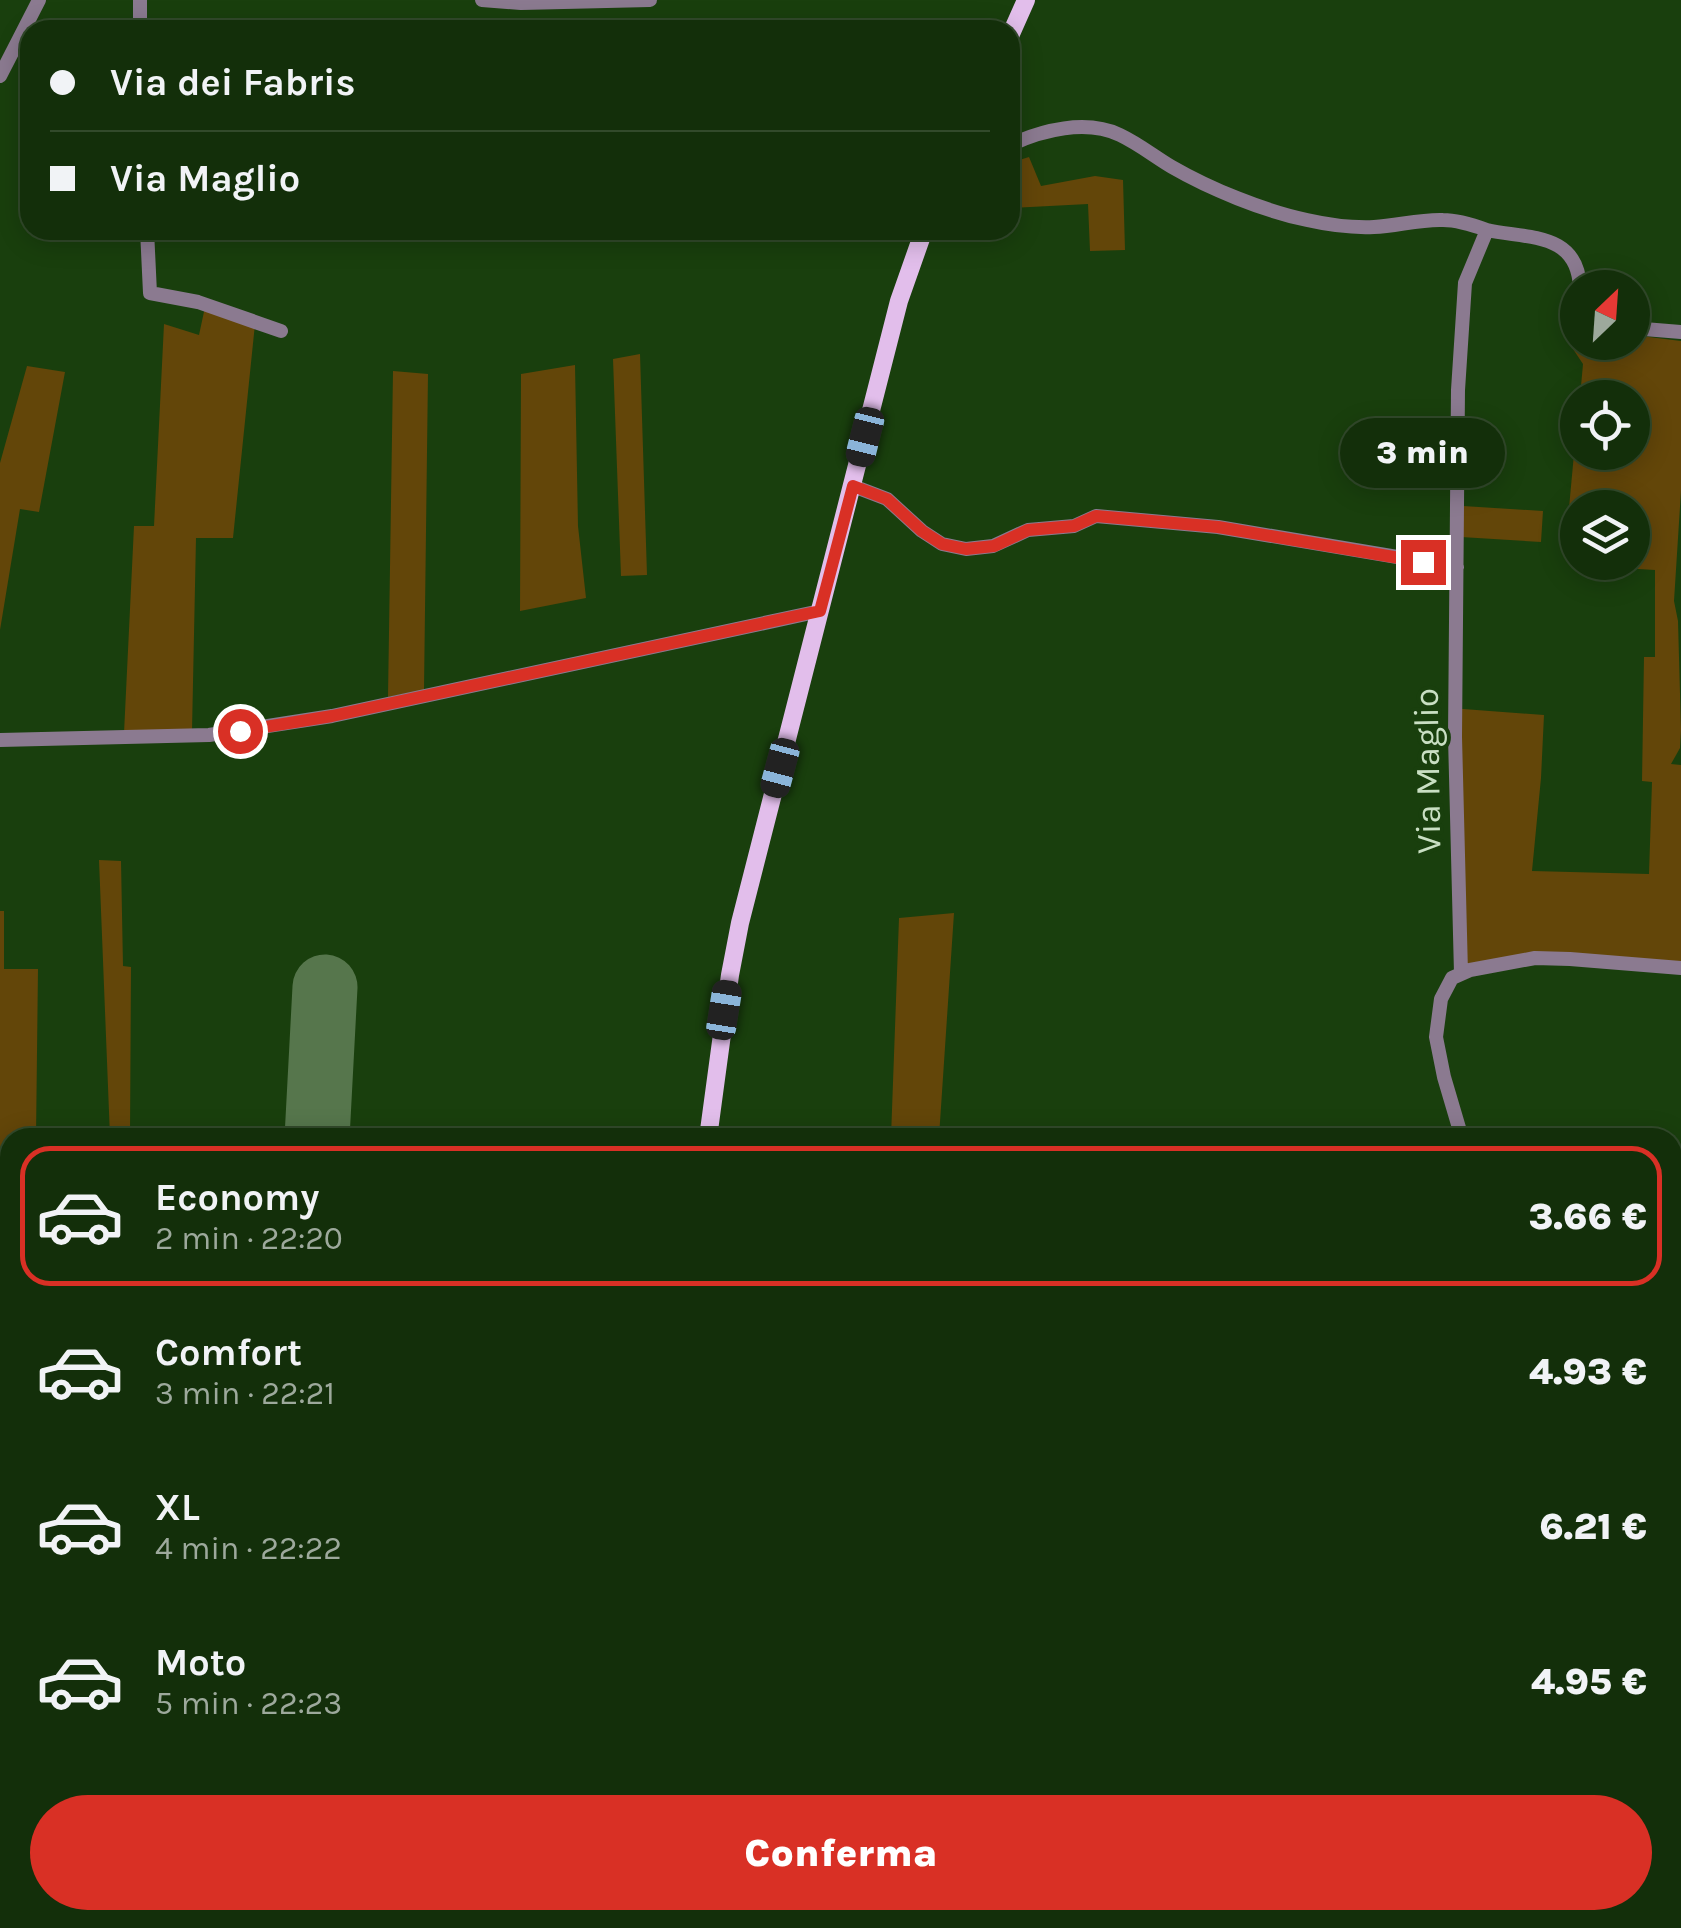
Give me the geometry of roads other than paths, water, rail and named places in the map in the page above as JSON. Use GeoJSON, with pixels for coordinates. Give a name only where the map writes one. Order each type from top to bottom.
{"type":"FeatureCollection","features":[{"type":"Feature","properties":{"kind":"main road"},"geometry":{"type":"LineString","coordinates":[[709,1128],[740,923],[898,301],[920,240]]}},
{"type":"Feature","properties":{"kind":"street"},"geometry":{"type":"LineString","coordinates":[[482,0],[650,0]]}},
{"type":"Feature","properties":{"kind":"street"},"geometry":{"type":"LineString","coordinates":[[0,76],[20,38]]}},
{"type":"Feature","properties":{"kind":"street"},"geometry":{"type":"LineString","coordinates":[[1020,141],[1068,128],[1103,129],[1138,144],[1188,175],[1292,217],[1354,227],[1446,220],[1505,234],[1533,235],[1556,243],[1576,270]]}},
{"type":"Feature","properties":{"kind":"street","name":"Via Maglio"},"geometry":{"type":"LineString","coordinates":[[1461,973],[1456,738],[1458,390],[1464,283],[1487,230]]}},
{"type":"Feature","properties":{"kind":"street"},"geometry":{"type":"LineString","coordinates":[[147,240],[150,293],[198,302],[281,331]]}},
{"type":"Feature","properties":{"kind":"street"},"geometry":{"type":"LineString","coordinates":[[1650,329],[1681,332]]}},
{"type":"Feature","properties":{"kind":"street"},"geometry":{"type":"LineString","coordinates":[[853,486],[887,499],[942,544],[966,549],[994,546],[1028,530],[1074,526],[1096,516],[1218,527],[1458,567]]}},
{"type":"Feature","properties":{"kind":"street"},"geometry":{"type":"LineString","coordinates":[[0,740],[209,736],[332,716],[820,611]]}},
{"type":"Feature","properties":{"kind":"street"},"geometry":{"type":"LineString","coordinates":[[1459,1128],[1436,1037],[1446,986],[1461,973],[1535,958],[1681,968]]}}]}
